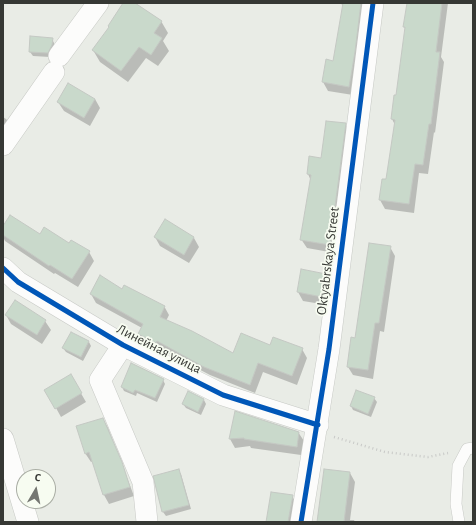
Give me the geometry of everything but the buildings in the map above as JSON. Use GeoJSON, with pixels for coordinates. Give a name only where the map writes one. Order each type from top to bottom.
{"type":"FeatureCollection","features":[{"type":"Feature","properties":{"kind":"street"},"geometry":{"type":"LineString","coordinates":[[3,145],[98,3]]}},
{"type":"Feature","properties":{"kind":"street","name":"Oktyabrskaya Street"},"geometry":{"type":"LineString","coordinates":[[301,522],[329,349],[373,3]]}},
{"type":"Feature","properties":{"kind":"street","name":"Линейная улица"},"geometry":{"type":"LineString","coordinates":[[3,268],[11,285],[123,345],[223,395],[317,428]]}},
{"type":"Feature","properties":{"kind":"street"},"geometry":{"type":"LineString","coordinates":[[123,345],[100,380],[143,482],[147,522]]}},
{"type":"Feature","properties":{"kind":"street"},"geometry":{"type":"LineString","coordinates":[[3,439],[28,522]]}},
{"type":"Feature","properties":{"kind":"lane"},"geometry":{"type":"LineString","coordinates":[[459,522],[456,504],[458,466],[470,448]]}},
{"type":"Feature","properties":{"kind":"path"},"geometry":{"type":"LineString","coordinates":[[317,428],[385,452],[428,457],[470,448]]}},
{"type":"Feature","properties":{"kind":"cycle path"},"geometry":{"type":"LineString","coordinates":[[301,522],[329,349],[373,3]]}},
{"type":"Feature","properties":{"kind":"cycle path"},"geometry":{"type":"LineString","coordinates":[[3,268],[18,282],[123,345],[223,395],[318,425]]}}]}
